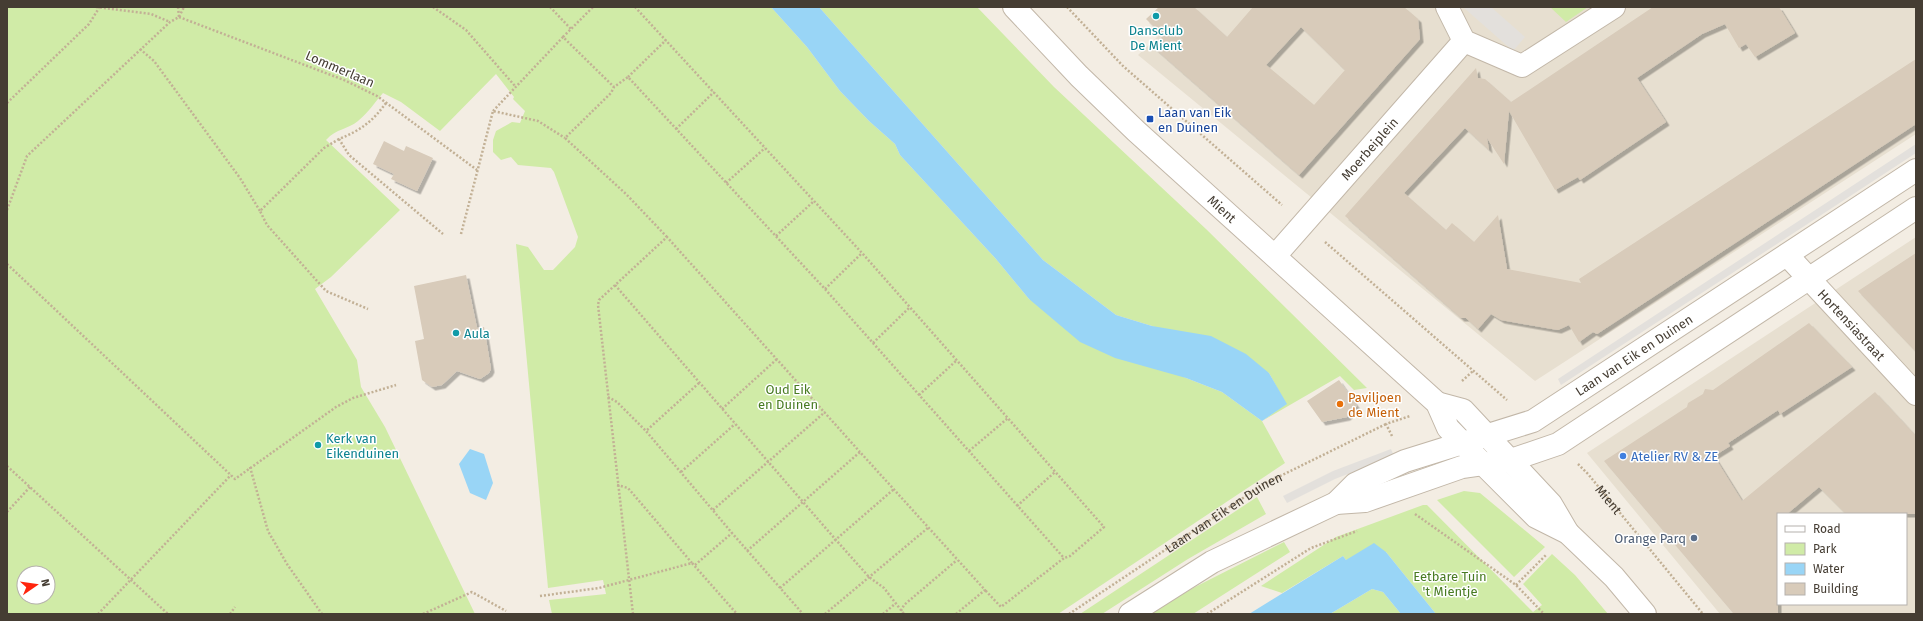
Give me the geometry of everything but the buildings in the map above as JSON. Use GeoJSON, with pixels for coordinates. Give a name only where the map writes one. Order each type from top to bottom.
{"type":"FeatureCollection","features":[{"type":"Feature","properties":{"kind":"street","name":"Mient"},"geometry":{"type":"LineString","coordinates":[[1014,7],[1079,76],[1136,131],[1437,403],[1448,428],[1463,444],[1536,517],[1568,534],[1614,577],[1645,614]]}},
{"type":"Feature","properties":{"kind":"street"},"geometry":{"type":"LineString","coordinates":[[1448,7],[1464,41],[1522,66],[1614,7]]}},
{"type":"Feature","properties":{"kind":"street","name":"Moerbeiplein"},"geometry":{"type":"LineString","coordinates":[[1275,256],[1464,41]]}},
{"type":"Feature","properties":{"kind":"street","name":"Laan van Eik en Duinen"},"geometry":{"type":"LineString","coordinates":[[1130,614],[1212,562],[1336,503],[1355,484],[1405,461],[1533,421],[1916,170]]}},
{"type":"Feature","properties":{"kind":"street","name":"Laan van Eik en Duinen"},"geometry":{"type":"LineString","coordinates":[[1336,503],[1364,501],[1462,467],[1511,460],[1558,444],[1916,208]]}},
{"type":"Feature","properties":{"kind":"street","name":"Hortensiastraat"},"geometry":{"type":"LineString","coordinates":[[1787,254],[1916,394]]}},
{"type":"Feature","properties":{"kind":"street","name":"Mient"},"geometry":{"type":"LineString","coordinates":[[1437,403],[1463,410],[1551,504],[1568,534]]}},
{"type":"Feature","properties":{"kind":"path"},"geometry":{"type":"LineString","coordinates":[[7,103],[89,24],[98,7],[151,14],[170,22]]}},
{"type":"Feature","properties":{"kind":"path"},"geometry":{"type":"LineString","coordinates":[[178,7],[179,17]]}},
{"type":"Feature","properties":{"kind":"path"},"geometry":{"type":"LineString","coordinates":[[7,210],[27,156],[140,49],[170,22],[179,17],[184,7]]}},
{"type":"Feature","properties":{"kind":"path"},"geometry":{"type":"LineString","coordinates":[[432,7],[466,30],[515,86]]}},
{"type":"Feature","properties":{"kind":"path"},"geometry":{"type":"LineString","coordinates":[[550,7],[571,29]]}},
{"type":"Feature","properties":{"kind":"path"},"geometry":{"type":"LineString","coordinates":[[460,234],[493,111],[515,86],[592,7]]}},
{"type":"Feature","properties":{"kind":"path"},"geometry":{"type":"LineString","coordinates":[[493,111],[538,121],[565,138],[626,194],[667,237],[1001,608],[1064,558],[1070,556],[1104,527],[862,253],[635,7]]}},
{"type":"Feature","properties":{"kind":"path","name":"Lommerlaan"},"geometry":{"type":"LineString","coordinates":[[179,17],[344,80],[386,103],[477,170]]}},
{"type":"Feature","properties":{"kind":"path"},"geometry":{"type":"LineString","coordinates":[[563,37],[614,87]]}},
{"type":"Feature","properties":{"kind":"path"},"geometry":{"type":"LineString","coordinates":[[565,138],[611,93],[614,87],[628,77],[666,40]]}},
{"type":"Feature","properties":{"kind":"path"},"geometry":{"type":"LineString","coordinates":[[140,49],[154,61],[240,178],[267,224],[326,291],[368,309]]}},
{"type":"Feature","properties":{"kind":"path"},"geometry":{"type":"LineString","coordinates":[[628,77],[825,289],[1064,558]]}},
{"type":"Feature","properties":{"kind":"path"},"geometry":{"type":"LineString","coordinates":[[676,129],[714,92]]}},
{"type":"Feature","properties":{"kind":"path"},"geometry":{"type":"LineString","coordinates":[[260,211],[324,148],[339,139],[358,132],[374,119],[386,103]]}},
{"type":"Feature","properties":{"kind":"path"},"geometry":{"type":"LineString","coordinates":[[339,139],[349,155],[442,234]]}},
{"type":"Feature","properties":{"kind":"path"},"geometry":{"type":"LineString","coordinates":[[726,182],[765,148]]}},
{"type":"Feature","properties":{"kind":"path"},"geometry":{"type":"LineString","coordinates":[[776,236],[814,201]]}},
{"type":"Feature","properties":{"kind":"path"},"geometry":{"type":"LineString","coordinates":[[633,614],[598,305],[599,300],[667,237]]}},
{"type":"Feature","properties":{"kind":"path"},"geometry":{"type":"LineString","coordinates":[[825,289],[862,253]]}},
{"type":"Feature","properties":{"kind":"path"},"geometry":{"type":"LineString","coordinates":[[7,264],[235,479],[250,467],[353,398],[396,385]]}},
{"type":"Feature","properties":{"kind":"path"},"geometry":{"type":"LineString","coordinates":[[615,285],[698,383],[804,501],[836,540],[870,577],[884,588],[904,614]]}},
{"type":"Feature","properties":{"kind":"path"},"geometry":{"type":"LineString","coordinates":[[873,343],[910,307]]}},
{"type":"Feature","properties":{"kind":"path"},"geometry":{"type":"LineString","coordinates":[[722,409],[777,359]]}},
{"type":"Feature","properties":{"kind":"path"},"geometry":{"type":"LineString","coordinates":[[919,395],[957,360]]}},
{"type":"Feature","properties":{"kind":"path"},"geometry":{"type":"LineString","coordinates":[[646,431],[698,383]]}},
{"type":"Feature","properties":{"kind":"path"},"geometry":{"type":"LineString","coordinates":[[608,396],[617,402],[646,431],[803,614]]}},
{"type":"Feature","properties":{"kind":"path","name":"Laan van Eik en Duinen"},"geometry":{"type":"LineString","coordinates":[[1069,614],[1264,484],[1386,424],[1422,412],[1437,403]]}},
{"type":"Feature","properties":{"kind":"path"},"geometry":{"type":"LineString","coordinates":[[713,510],[825,412]]}},
{"type":"Feature","properties":{"kind":"path"},"geometry":{"type":"LineString","coordinates":[[969,451],[1008,418]]}},
{"type":"Feature","properties":{"kind":"path"},"geometry":{"type":"LineString","coordinates":[[681,472],[735,424]]}},
{"type":"Feature","properties":{"kind":"path"},"geometry":{"type":"LineString","coordinates":[[1386,424],[1405,461]]}},
{"type":"Feature","properties":{"kind":"path","name":"Mient"},"geometry":{"type":"LineString","coordinates":[[1558,444],[1588,474],[1703,614]]}},
{"type":"Feature","properties":{"kind":"path"},"geometry":{"type":"LineString","coordinates":[[748,550],[860,452]]}},
{"type":"Feature","properties":{"kind":"path"},"geometry":{"type":"LineString","coordinates":[[7,466],[168,614]]}},
{"type":"Feature","properties":{"kind":"path"},"geometry":{"type":"LineString","coordinates":[[250,467],[268,531],[287,564],[322,614]]}},
{"type":"Feature","properties":{"kind":"path"},"geometry":{"type":"LineString","coordinates":[[1017,506],[1055,472]]}},
{"type":"Feature","properties":{"kind":"path"},"geometry":{"type":"LineString","coordinates":[[98,614],[231,475]]}},
{"type":"Feature","properties":{"kind":"path"},"geometry":{"type":"LineString","coordinates":[[1416,482],[1411,511],[1516,585],[1544,614]]}},
{"type":"Feature","properties":{"kind":"path"},"geometry":{"type":"LineString","coordinates":[[618,485],[628,488],[737,614]]}},
{"type":"Feature","properties":{"kind":"path"},"geometry":{"type":"LineString","coordinates":[[7,512],[30,488]]}},
{"type":"Feature","properties":{"kind":"path"},"geometry":{"type":"LineString","coordinates":[[780,588],[894,489]]}},
{"type":"Feature","properties":{"kind":"path"},"geometry":{"type":"LineString","coordinates":[[825,614],[929,527]]}},
{"type":"Feature","properties":{"kind":"path"},"geometry":{"type":"LineString","coordinates":[[1207,614],[1311,548],[1361,529]]}},
{"type":"Feature","properties":{"kind":"path"},"geometry":{"type":"LineString","coordinates":[[695,565],[732,533]]}},
{"type":"Feature","properties":{"kind":"path"},"geometry":{"type":"LineString","coordinates":[[1516,585],[1552,549]]}},
{"type":"Feature","properties":{"kind":"path"},"geometry":{"type":"LineString","coordinates":[[901,611],[904,605],[957,560]]}},
{"type":"Feature","properties":{"kind":"path"},"geometry":{"type":"LineString","coordinates":[[540,596],[599,588],[692,563]]}},
{"type":"Feature","properties":{"kind":"path"},"geometry":{"type":"LineString","coordinates":[[956,614],[984,590]]}},
{"type":"Feature","properties":{"kind":"path"},"geometry":{"type":"LineString","coordinates":[[423,614],[472,592],[506,611]]}},
{"type":"Feature","properties":{"kind":"path"},"geometry":{"type":"LineString","coordinates":[[883,614],[895,604]]}},
{"type":"Feature","properties":{"kind":"path"},"geometry":{"type":"LineString","coordinates":[[230,614],[235,607]]}},
{"type":"Feature","properties":{"kind":"shaded area"},"geometry":{"type":"Polygon","coordinates":[[[1189,7],[1916,7],[1916,134],[1535,381],[1138,55],[1189,7]]]}},
{"type":"Feature","properties":{"kind":"shaded area"},"geometry":{"type":"Polygon","coordinates":[[[1463,7],[1491,7],[1525,37],[1513,51],[1463,7]]]}},
{"type":"Feature","properties":{"kind":"shaded area"},"geometry":{"type":"Polygon","coordinates":[[[1916,144],[1916,153],[1561,385],[1558,379],[1916,144]]]}},
{"type":"Feature","properties":{"kind":"shaded area"},"geometry":{"type":"Polygon","coordinates":[[[1916,237],[1916,614],[1720,614],[1587,453],[1916,237]]]}},
{"type":"Feature","properties":{"kind":"shaded area"},"geometry":{"type":"Polygon","coordinates":[[[1391,449],[1394,456],[1335,479],[1287,503],[1283,496],[1333,471],[1391,449]]]}},
{"type":"Feature","properties":{"kind":"green space","name":"Oud Eik en Duinen"},"geometry":{"type":"Polygon","coordinates":[[[7,7],[771,7],[807,47],[840,91],[869,121],[895,144],[900,155],[996,259],[1029,299],[1186,378],[1222,392],[1262,421],[1285,463],[1058,614],[552,614],[549,600],[606,594],[603,580],[548,588],[516,244],[528,247],[544,270],[553,270],[575,247],[578,237],[554,172],[551,168],[518,165],[511,157],[501,160],[493,152],[493,140],[496,131],[512,122],[520,123],[525,111],[513,99],[514,97],[496,74],[440,131],[401,102],[383,93],[358,121],[334,133],[326,140],[400,210],[331,277],[315,289],[357,360],[361,387],[385,427],[475,614],[7,614],[7,7]]]}},
{"type":"Feature","properties":{"kind":"green space"},"geometry":{"type":"Polygon","coordinates":[[[819,7],[977,7],[1054,87],[1206,229],[1367,388],[1354,390],[1340,376],[1262,421],[1286,404],[1269,373],[1152,326],[1116,315],[1043,260],[819,7]]]}},
{"type":"Feature","properties":{"kind":"green space"},"geometry":{"type":"Polygon","coordinates":[[[1550,7],[1588,7],[1566,22],[1550,7]]]}},
{"type":"Feature","properties":{"kind":"green space"},"geometry":{"type":"Polygon","coordinates":[[[1464,491],[1480,493],[1545,547],[1514,577],[1437,500],[1464,491]]]}},
{"type":"Feature","properties":{"kind":"green space"},"geometry":{"type":"Polygon","coordinates":[[[1257,497],[1266,514],[1188,559],[1102,614],[1080,614],[1257,497]]]}},
{"type":"Feature","properties":{"kind":"green space","name":"Eetbare Tuin 't Mientje"},"geometry":{"type":"Polygon","coordinates":[[[1423,505],[1427,505],[1533,612],[1542,605],[1523,584],[1552,554],[1575,575],[1608,614],[1436,614],[1386,552],[1346,560],[1343,556],[1282,593],[1261,586],[1336,537],[1423,505]]]}},
{"type":"Feature","properties":{"kind":"green space"},"geometry":{"type":"Polygon","coordinates":[[[1284,542],[1290,552],[1193,614],[1148,614],[1195,587],[1284,542]]]}},
{"type":"Feature","properties":{"kind":"green space"},"geometry":{"type":"Polygon","coordinates":[[[1372,589],[1383,592],[1401,614],[1330,614],[1372,589]]]}},
{"type":"Feature","properties":{"kind":"water"},"geometry":{"type":"Polygon","coordinates":[[[771,7],[819,7],[1043,260],[1116,315],[1152,326],[1211,336],[1246,354],[1269,373],[1287,404],[1262,421],[1222,392],[1186,378],[1115,358],[1080,342],[1029,299],[996,259],[900,155],[895,144],[869,121],[840,91],[807,47],[771,7]]]}},
{"type":"Feature","properties":{"kind":"water"},"geometry":{"type":"Polygon","coordinates":[[[470,449],[484,454],[493,483],[486,500],[470,493],[459,464],[470,449]]]}},
{"type":"Feature","properties":{"kind":"water"},"geometry":{"type":"Polygon","coordinates":[[[1374,543],[1386,552],[1436,614],[1401,614],[1383,592],[1372,589],[1330,614],[1249,614],[1343,556],[1346,560],[1374,543]]]}},
{"type":"Feature","properties":{"kind":"place","name":"Dansclub De Mient"},"geometry":{"type":"Point","coordinates":[1156,16]}},
{"type":"Feature","properties":{"kind":"place","name":"Laan van Eik en Duinen"},"geometry":{"type":"Point","coordinates":[1150,119]}},
{"type":"Feature","properties":{"kind":"place","name":"Aula"},"geometry":{"type":"Point","coordinates":[456,333]}},
{"type":"Feature","properties":{"kind":"place","name":"Paviljoen de Mient"},"geometry":{"type":"Point","coordinates":[1340,404]}},
{"type":"Feature","properties":{"kind":"place","name":"Kerk van Eikenduinen"},"geometry":{"type":"Point","coordinates":[318,445]}},
{"type":"Feature","properties":{"kind":"place","name":"Atelier RV & ZE"},"geometry":{"type":"Point","coordinates":[1623,456]}},
{"type":"Feature","properties":{"kind":"place","name":"Orange Parq"},"geometry":{"type":"Point","coordinates":[1694,538]}}]}
